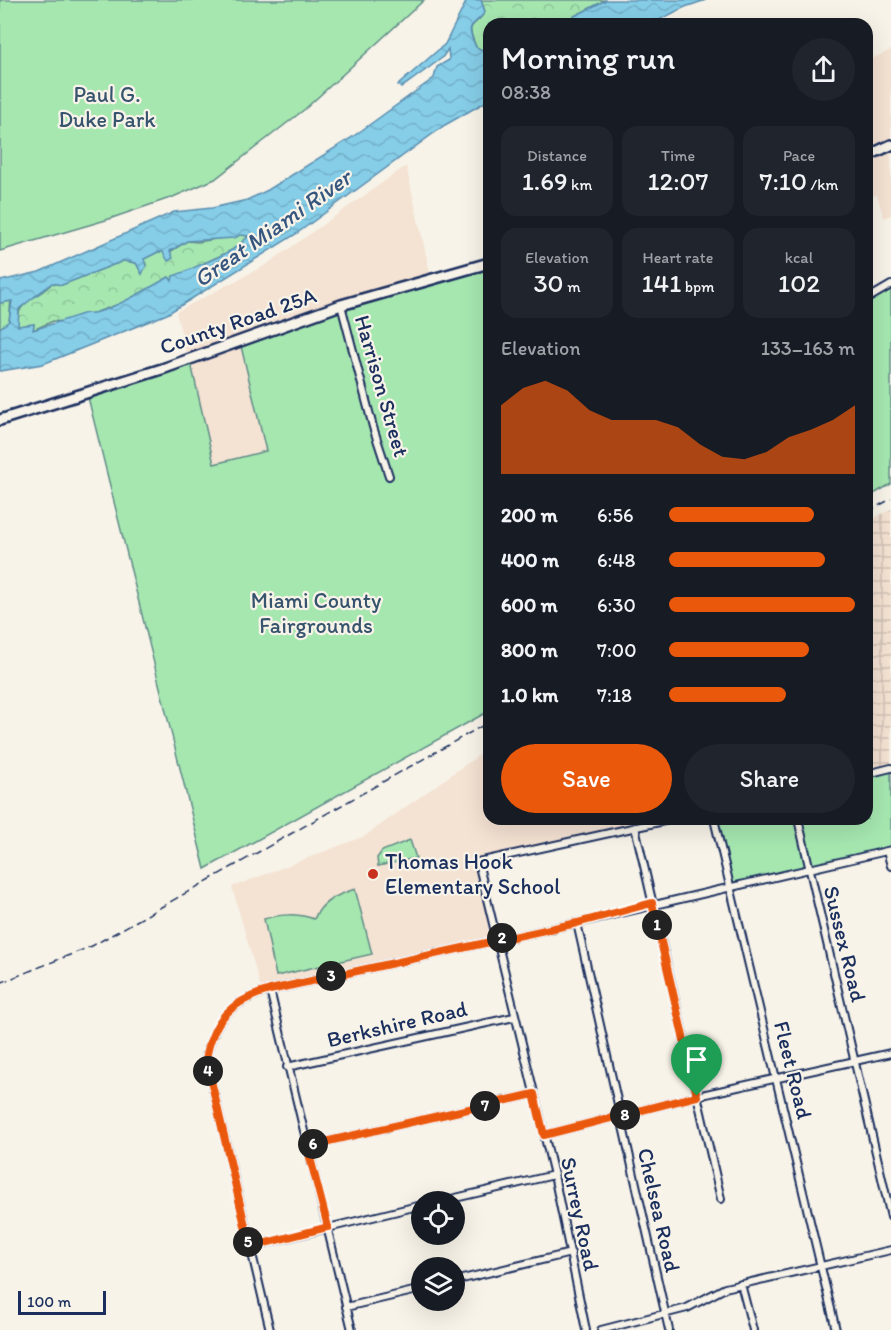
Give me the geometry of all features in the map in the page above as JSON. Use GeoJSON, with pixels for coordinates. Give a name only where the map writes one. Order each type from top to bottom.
{"type":"FeatureCollection","features":[{"type":"Feature","properties":{"kind":"main road"},"geometry":{"type":"LineString","coordinates":[[873,153],[891,145]]}},
{"type":"Feature","properties":{"kind":"main road","name":"County Road 25A"},"geometry":{"type":"LineString","coordinates":[[0,420],[162,369],[341,305],[483,265]]}},
{"type":"Feature","properties":{"kind":"street"},"geometry":{"type":"LineString","coordinates":[[873,296],[891,285]]}},
{"type":"Feature","properties":{"kind":"street","name":"Harrison Street"},"geometry":{"type":"LineString","coordinates":[[341,305],[372,427],[389,476]]}},
{"type":"Feature","properties":{"kind":"street"},"geometry":{"type":"LineString","coordinates":[[873,772],[891,768]]}},
{"type":"Feature","properties":{"kind":"street"},"geometry":{"type":"LineString","coordinates":[[644,825],[635,827],[721,1199]]}},
{"type":"Feature","properties":{"kind":"street","name":"Fleet Road"},"geometry":{"type":"LineString","coordinates":[[715,825],[836,1330]]}},
{"type":"Feature","properties":{"kind":"street","name":"Sussex Road"},"geometry":{"type":"LineString","coordinates":[[799,825],[891,1217]]}},
{"type":"Feature","properties":{"kind":"street","name":"Surrey Road"},"geometry":{"type":"LineString","coordinates":[[586,1330],[554,1175],[478,862],[635,827]]}},
{"type":"Feature","properties":{"kind":"street"},"geometry":{"type":"LineString","coordinates":[[270,1330],[206,1059],[210,1036],[224,1015],[238,1003],[270,990],[577,923],[652,903],[808,870],[889,850],[891,866]]}},
{"type":"Feature","properties":{"kind":"street","name":"Chelsea Road"},"geometry":{"type":"LineString","coordinates":[[577,923],[669,1330]]}},
{"type":"Feature","properties":{"kind":"street"},"geometry":{"type":"LineString","coordinates":[[270,990],[352,1330]]}},
{"type":"Feature","properties":{"kind":"street","name":"Berkshire Road"},"geometry":{"type":"LineString","coordinates":[[287,1067],[514,1017]]}},
{"type":"Feature","properties":{"kind":"street"},"geometry":{"type":"LineString","coordinates":[[544,1135],[697,1096],[891,1053]]}},
{"type":"Feature","properties":{"kind":"street"},"geometry":{"type":"LineString","coordinates":[[307,1146],[534,1094]]}},
{"type":"Feature","properties":{"kind":"street"},"geometry":{"type":"LineString","coordinates":[[465,1196],[554,1175]]}},
{"type":"Feature","properties":{"kind":"street"},"geometry":{"type":"LineString","coordinates":[[250,1247],[411,1208]]}},
{"type":"Feature","properties":{"kind":"street"},"geometry":{"type":"LineString","coordinates":[[601,1330],[687,1308],[715,1292],[741,1284],[891,1250]]}},
{"type":"Feature","properties":{"kind":"street"},"geometry":{"type":"LineString","coordinates":[[465,1278],[571,1253]]}},
{"type":"Feature","properties":{"kind":"street"},"geometry":{"type":"LineString","coordinates":[[741,1284],[753,1330]]}},
{"type":"Feature","properties":{"kind":"street"},"geometry":{"type":"LineString","coordinates":[[346,1307],[411,1292]]}},
{"type":"Feature","properties":{"kind":"shaded area"},"geometry":{"type":"Polygon","coordinates":[[[891,50],[891,215],[884,218],[877,195],[873,196],[873,58],[891,50]]]}},
{"type":"Feature","properties":{"kind":"shaded area"},"geometry":{"type":"Polygon","coordinates":[[[406,166],[431,277],[240,342],[266,451],[214,464],[176,312],[266,265],[406,166]]]}},
{"type":"Feature","properties":{"kind":"shaded area"},"geometry":{"type":"Polygon","coordinates":[[[891,509],[891,768],[873,772],[873,519],[891,509]]]}},
{"type":"Feature","properties":{"kind":"shaded area","name":"Thomas Hook Elementary School"},"geometry":{"type":"Polygon","coordinates":[[[483,752],[483,825],[646,825],[478,862],[496,939],[262,992],[232,887],[365,836],[483,752]]]}},
{"type":"Feature","properties":{"kind":"green space","name":"Paul G. Duke Park"},"geometry":{"type":"Polygon","coordinates":[[[0,0],[424,0],[305,109],[215,179],[173,197],[106,220],[0,251],[0,0]]]}},
{"type":"Feature","properties":{"kind":"green space"},"geometry":{"type":"Polygon","coordinates":[[[481,0],[606,0],[571,18],[483,18],[482,50],[476,47],[471,29],[485,12],[481,0]]]}},
{"type":"Feature","properties":{"kind":"green space"},"geometry":{"type":"Polygon","coordinates":[[[240,235],[249,236],[230,251],[173,276],[172,281],[169,277],[130,300],[65,322],[53,321],[33,330],[34,324],[18,326],[20,310],[29,300],[52,283],[62,285],[123,261],[136,263],[142,274],[145,266],[144,259],[158,252],[170,252],[187,241],[198,242],[240,235]]]}},
{"type":"Feature","properties":{"kind":"green space","name":"Miami County Fairgrounds"},"geometry":{"type":"Polygon","coordinates":[[[483,265],[483,714],[205,869],[87,393],[190,359],[214,464],[266,451],[240,342],[483,265]]]}},
{"type":"Feature","properties":{"kind":"green space"},"geometry":{"type":"Polygon","coordinates":[[[891,285],[891,484],[873,494],[873,296],[891,285]]]}},
{"type":"Feature","properties":{"kind":"green space"},"geometry":{"type":"Polygon","coordinates":[[[11,299],[9,322],[0,328],[0,303],[11,299]]]}},
{"type":"Feature","properties":{"kind":"green space"},"geometry":{"type":"Polygon","coordinates":[[[891,768],[891,850],[729,887],[715,825],[873,825],[873,772],[891,768]]]}},
{"type":"Feature","properties":{"kind":"green space"},"geometry":{"type":"Polygon","coordinates":[[[410,840],[416,858],[378,866],[377,858],[382,851],[410,840]]]}},
{"type":"Feature","properties":{"kind":"green space"},"geometry":{"type":"Polygon","coordinates":[[[355,889],[372,954],[276,976],[264,919],[289,915],[314,919],[321,908],[331,900],[355,889]]]}},
{"type":"Feature","properties":{"kind":"water","name":"Great Miami River"},"geometry":{"type":"Polygon","coordinates":[[[467,0],[481,0],[485,12],[470,29],[476,47],[483,50],[483,103],[445,125],[296,234],[167,314],[43,364],[0,371],[0,328],[9,321],[12,301],[0,303],[0,281],[39,272],[174,212],[212,208],[247,200],[268,190],[351,138],[434,78],[437,67],[449,60],[448,49],[442,58],[401,88],[398,85],[445,44],[467,0]],[[249,236],[187,241],[170,251],[173,258],[168,261],[163,252],[144,259],[146,266],[142,274],[136,263],[123,261],[62,285],[52,283],[19,309],[18,326],[34,324],[33,330],[103,310],[169,277],[172,281],[173,276],[238,246],[249,236]]]}},
{"type":"Feature","properties":{"kind":"water"},"geometry":{"type":"Polygon","coordinates":[[[606,0],[706,0],[663,18],[571,18],[606,0]]]}},
{"type":"Feature","properties":{"kind":"railway"},"geometry":{"type":"LineString","coordinates":[[873,509],[891,499]]}},
{"type":"Feature","properties":{"kind":"railway"},"geometry":{"type":"LineString","coordinates":[[0,983],[92,946],[483,725]]}},
{"type":"Feature","properties":{"kind":"place","name":"Thomas Hook Elementary School"},"geometry":{"type":"Point","coordinates":[373,874]}},
{"type":"Feature","properties":{"kind":"route"},"geometry":{"type":"LineString","coordinates":[[652,903],[697,1096],[544,1135],[534,1094],[307,1146],[328,1227],[250,1247],[206,1059],[210,1036],[224,1015],[238,1003],[253,995],[496,939],[577,923],[652,903]]}}]}
